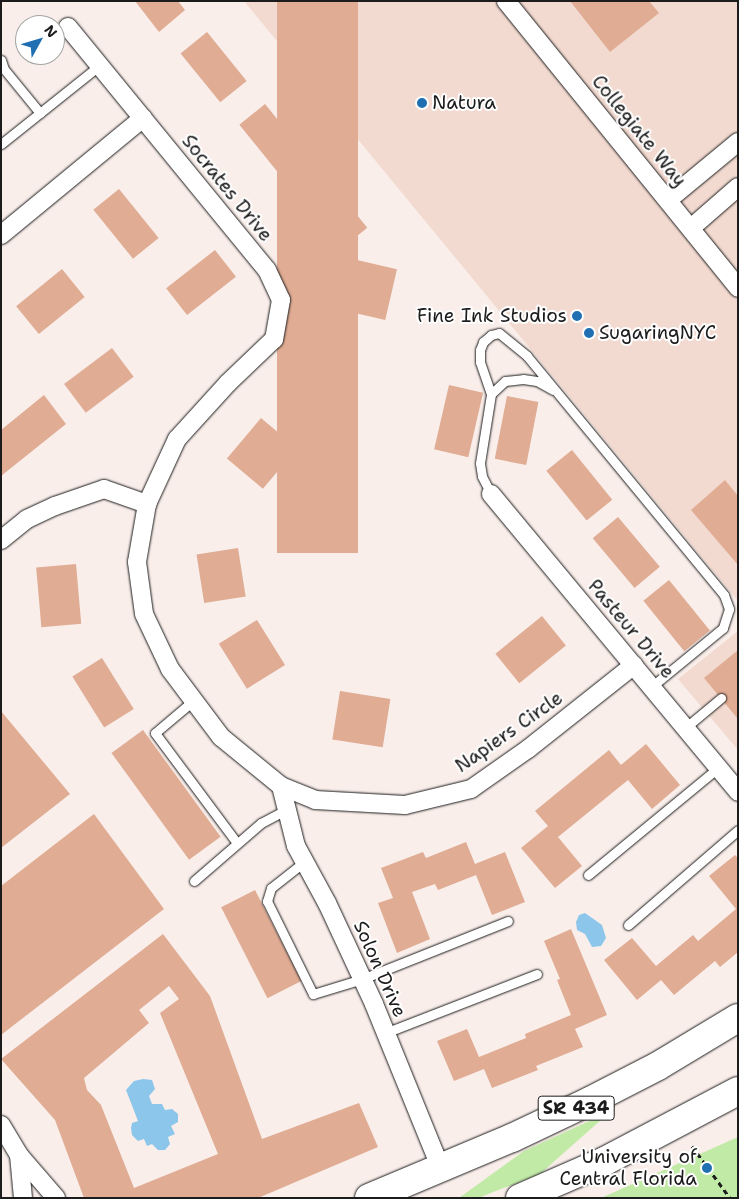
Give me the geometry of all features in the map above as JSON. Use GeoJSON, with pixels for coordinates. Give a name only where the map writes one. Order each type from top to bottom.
{"type":"FeatureCollection","features":[{"type":"Feature","properties":{"kind":"main road","name":"SR 434"},"geometry":{"type":"LineString","coordinates":[[369,1198],[512,1138],[590,1101],[658,1066],[738,1018]]}},
{"type":"Feature","properties":{"kind":"main road"},"geometry":{"type":"LineString","coordinates":[[692,1116],[738,1075]]}},
{"type":"Feature","properties":{"kind":"main road"},"geometry":{"type":"LineString","coordinates":[[520,1198],[605,1160],[738,1091]]}},
{"type":"Feature","properties":{"kind":"street","name":"Collegiate Way"},"geometry":{"type":"LineString","coordinates":[[506,1],[738,288]]}},
{"type":"Feature","properties":{"kind":"street","name":"Socrates Drive"},"geometry":{"type":"LineString","coordinates":[[68,26],[268,270],[281,300],[274,339],[228,383]]}},
{"type":"Feature","properties":{"kind":"street"},"geometry":{"type":"LineString","coordinates":[[1,235],[143,118]]}},
{"type":"Feature","properties":{"kind":"street"},"geometry":{"type":"LineString","coordinates":[[668,200],[738,142]]}},
{"type":"Feature","properties":{"kind":"street"},"geometry":{"type":"LineString","coordinates":[[691,228],[738,187]]}},
{"type":"Feature","properties":{"kind":"street","name":"Napiers Circle"},"geometry":{"type":"LineString","coordinates":[[228,383],[177,439],[147,504],[136,562],[144,614],[170,669],[221,737],[281,786],[315,800],[405,805],[470,789],[528,749],[634,665]]}},
{"type":"Feature","properties":{"kind":"street"},"geometry":{"type":"LineString","coordinates":[[1,540],[27,519],[55,506],[104,489],[147,504]]}},
{"type":"Feature","properties":{"kind":"street","name":"Pasteur Drive"},"geometry":{"type":"LineString","coordinates":[[491,494],[738,792]]}},
{"type":"Feature","properties":{"kind":"street","name":"Solon Drive"},"geometry":{"type":"LineString","coordinates":[[281,786],[296,846],[327,904],[362,979],[441,1169]]}},
{"type":"Feature","properties":{"kind":"street"},"geometry":{"type":"LineString","coordinates":[[1,1125],[19,1155],[56,1198]]}},
{"type":"Feature","properties":{"kind":"street"},"geometry":{"type":"LineString","coordinates":[[19,1155],[23,1198]]}},
{"type":"Feature","properties":{"kind":"lane"},"geometry":{"type":"LineString","coordinates":[[1,144],[100,65]]}},
{"type":"Feature","properties":{"kind":"lane"},"geometry":{"type":"LineString","coordinates":[[2,67],[40,112]]}},
{"type":"Feature","properties":{"kind":"lane"},"geometry":{"type":"LineString","coordinates":[[491,494],[482,476],[480,463],[491,394],[480,362],[480,350],[483,342],[491,335],[500,333],[527,356],[724,595],[730,609],[723,628],[651,687]]}},
{"type":"Feature","properties":{"kind":"lane"},"geometry":{"type":"LineString","coordinates":[[491,394],[504,381],[523,379],[538,381],[557,392]]}},
{"type":"Feature","properties":{"kind":"lane"},"geometry":{"type":"LineString","coordinates":[[685,728],[721,698]]}},
{"type":"Feature","properties":{"kind":"lane"},"geometry":{"type":"LineString","coordinates":[[194,700],[155,733],[237,844]]}},
{"type":"Feature","properties":{"kind":"lane"},"geometry":{"type":"LineString","coordinates":[[588,876],[718,768]]}},
{"type":"Feature","properties":{"kind":"lane"},"geometry":{"type":"LineString","coordinates":[[194,880],[261,823],[287,809]]}},
{"type":"Feature","properties":{"kind":"lane"},"geometry":{"type":"LineString","coordinates":[[628,925],[738,830]]}},
{"type":"Feature","properties":{"kind":"lane"},"geometry":{"type":"LineString","coordinates":[[304,862],[271,888],[267,901],[313,994],[362,979],[508,922]]}},
{"type":"Feature","properties":{"kind":"lane"},"geometry":{"type":"LineString","coordinates":[[385,1033],[537,974]]}},
{"type":"Feature","properties":{"kind":"path"},"geometry":{"type":"LineString","coordinates":[[692,1146],[730,1198]]}},
{"type":"Feature","properties":{"kind":"shaded area"},"geometry":{"type":"Polygon","coordinates":[[[244,1],[738,1],[738,601],[244,1]]]}},
{"type":"Feature","properties":{"kind":"shaded area"},"geometry":{"type":"Polygon","coordinates":[[[738,631],[738,750],[678,679],[738,631]]]}},
{"type":"Feature","properties":{"kind":"green space"},"geometry":{"type":"Polygon","coordinates":[[[611,1111],[540,1174],[478,1198],[459,1198],[524,1151],[611,1111]]]}},
{"type":"Feature","properties":{"kind":"green space","name":"University of Central Florida"},"geometry":{"type":"Polygon","coordinates":[[[738,1137],[738,1198],[601,1198],[738,1137]]]}},
{"type":"Feature","properties":{"kind":"water"},"geometry":{"type":"Polygon","coordinates":[[[585,913],[602,925],[606,938],[601,946],[592,947],[585,934],[577,930],[576,922],[579,915],[585,913]]]}},
{"type":"Feature","properties":{"kind":"water"},"geometry":{"type":"Polygon","coordinates":[[[152,1080],[155,1089],[149,1096],[152,1104],[162,1104],[165,1110],[172,1109],[178,1114],[178,1122],[171,1126],[175,1134],[168,1137],[170,1144],[165,1150],[158,1150],[152,1144],[147,1146],[144,1139],[138,1141],[132,1135],[132,1123],[138,1121],[126,1090],[134,1081],[152,1080]]]}},
{"type":"Feature","properties":{"kind":"building"},"geometry":{"type":"Polygon","coordinates":[[[135,1],[178,1],[185,10],[159,32],[135,1]]]}},
{"type":"Feature","properties":{"kind":"building"},"geometry":{"type":"Polygon","coordinates":[[[277,1],[358,1],[358,553],[277,553],[277,1]]]}},
{"type":"Feature","properties":{"kind":"building"},"geometry":{"type":"Polygon","coordinates":[[[570,1],[649,1],[659,13],[610,52],[570,1]]]}},
{"type":"Feature","properties":{"kind":"building"},"geometry":{"type":"Polygon","coordinates":[[[207,32],[247,81],[220,102],[181,53],[207,32]]]}},
{"type":"Feature","properties":{"kind":"building"},"geometry":{"type":"Polygon","coordinates":[[[265,104],[305,153],[279,174],[239,125],[265,104]]]}},
{"type":"Feature","properties":{"kind":"building"},"geometry":{"type":"Polygon","coordinates":[[[327,178],[367,228],[342,249],[301,199],[327,178]]]}},
{"type":"Feature","properties":{"kind":"building"},"geometry":{"type":"Polygon","coordinates":[[[119,189],[159,238],[133,259],[93,210],[119,189]]]}},
{"type":"Feature","properties":{"kind":"building"},"geometry":{"type":"Polygon","coordinates":[[[215,250],[236,277],[187,315],[166,288],[215,250]]]}},
{"type":"Feature","properties":{"kind":"building"},"geometry":{"type":"Polygon","coordinates":[[[357,260],[397,269],[385,320],[345,311],[357,260]]]}},
{"type":"Feature","properties":{"kind":"building"},"geometry":{"type":"Polygon","coordinates":[[[62,269],[85,297],[39,334],[16,306],[62,269]]]}},
{"type":"Feature","properties":{"kind":"building"},"geometry":{"type":"Polygon","coordinates":[[[112,348],[134,377],[86,413],[64,384],[112,348]]]}},
{"type":"Feature","properties":{"kind":"building"},"geometry":{"type":"Polygon","coordinates":[[[319,379],[351,408],[317,445],[286,416],[319,379]]]}},
{"type":"Feature","properties":{"kind":"building"},"geometry":{"type":"Polygon","coordinates":[[[449,385],[483,393],[468,457],[434,449],[449,385]]]}},
{"type":"Feature","properties":{"kind":"building"},"geometry":{"type":"Polygon","coordinates":[[[44,395],[66,424],[1,476],[1,430],[44,395]]]}},
{"type":"Feature","properties":{"kind":"building"},"geometry":{"type":"Polygon","coordinates":[[[507,396],[538,402],[526,465],[495,459],[507,396]]]}},
{"type":"Feature","properties":{"kind":"building"},"geometry":{"type":"Polygon","coordinates":[[[261,418],[297,448],[263,489],[227,459],[261,418]]]}},
{"type":"Feature","properties":{"kind":"building"},"geometry":{"type":"Polygon","coordinates":[[[572,450],[612,500],[587,521],[546,471],[572,450]]]}},
{"type":"Feature","properties":{"kind":"building"},"geometry":{"type":"Polygon","coordinates":[[[725,480],[738,496],[738,565],[691,510],[725,480]]]}},
{"type":"Feature","properties":{"kind":"building"},"geometry":{"type":"Polygon","coordinates":[[[618,517],[660,567],[635,588],[593,538],[618,517]]]}},
{"type":"Feature","properties":{"kind":"building"},"geometry":{"type":"Polygon","coordinates":[[[238,548],[246,596],[204,603],[197,555],[238,548]]]}},
{"type":"Feature","properties":{"kind":"building"},"geometry":{"type":"Polygon","coordinates":[[[76,564],[81,624],[41,627],[36,567],[76,564]]]}},
{"type":"Feature","properties":{"kind":"building"},"geometry":{"type":"Polygon","coordinates":[[[669,580],[710,631],[684,651],[643,601],[669,580]]]}},
{"type":"Feature","properties":{"kind":"building"},"geometry":{"type":"Polygon","coordinates":[[[542,616],[566,646],[519,683],[495,654],[542,616]]]}},
{"type":"Feature","properties":{"kind":"building"},"geometry":{"type":"Polygon","coordinates":[[[257,620],[285,665],[247,689],[219,644],[257,620]]]}},
{"type":"Feature","properties":{"kind":"building"},"geometry":{"type":"Polygon","coordinates":[[[738,650],[738,719],[704,678],[738,650]]]}},
{"type":"Feature","properties":{"kind":"building"},"geometry":{"type":"Polygon","coordinates":[[[102,658],[134,709],[104,727],[72,677],[102,658]]]}},
{"type":"Feature","properties":{"kind":"building"},"geometry":{"type":"Polygon","coordinates":[[[340,691],[390,699],[383,747],[332,739],[340,691]]]}},
{"type":"Feature","properties":{"kind":"building"},"geometry":{"type":"Polygon","coordinates":[[[1,711],[70,794],[1,848],[1,711]]]}},
{"type":"Feature","properties":{"kind":"building"},"geometry":{"type":"Polygon","coordinates":[[[143,730],[221,837],[189,860],[111,753],[143,730]]]}},
{"type":"Feature","properties":{"kind":"building"},"geometry":{"type":"Polygon","coordinates":[[[646,744],[680,785],[652,809],[628,780],[558,837],[582,866],[555,888],[521,848],[548,826],[535,811],[609,750],[621,765],[646,744]]]}},
{"type":"Feature","properties":{"kind":"building"},"geometry":{"type":"Polygon","coordinates":[[[94,814],[164,909],[1,1035],[1,886],[94,814]]]}},
{"type":"Feature","properties":{"kind":"building"},"geometry":{"type":"Polygon","coordinates":[[[466,842],[475,864],[505,852],[525,902],[492,915],[476,875],[438,890],[435,884],[412,892],[430,939],[397,953],[378,903],[393,898],[381,868],[423,852],[426,858],[466,842]]]}},
{"type":"Feature","properties":{"kind":"building"},"geometry":{"type":"Polygon","coordinates":[[[735,855],[738,858],[738,952],[720,967],[715,961],[674,995],[661,980],[637,1000],[604,960],[632,938],[656,966],[693,935],[698,941],[736,909],[709,876],[735,855]]]}},
{"type":"Feature","properties":{"kind":"building"},"geometry":{"type":"Polygon","coordinates":[[[255,890],[301,981],[267,998],[221,907],[255,890]]]}},
{"type":"Feature","properties":{"kind":"building"},"geometry":{"type":"Polygon","coordinates":[[[571,929],[607,1015],[575,1029],[583,1047],[536,1066],[538,1070],[492,1088],[484,1069],[454,1081],[437,1041],[467,1029],[479,1057],[526,1038],[525,1034],[571,1015],[557,980],[560,979],[544,941],[571,929]]]}},
{"type":"Feature","properties":{"kind":"building"},"geometry":{"type":"Polygon","coordinates":[[[163,934],[210,996],[262,1139],[359,1103],[378,1147],[258,1198],[84,1198],[55,1120],[1,1059],[163,934]],[[169,986],[139,1010],[149,1023],[84,1078],[87,1090],[101,1105],[134,1188],[218,1154],[160,1013],[179,999],[169,986]]]}},
{"type":"Feature","properties":{"kind":"place","name":"Natura"},"geometry":{"type":"Point","coordinates":[422,103]}},
{"type":"Feature","properties":{"kind":"place","name":"Fine Ink Studios"},"geometry":{"type":"Point","coordinates":[577,316]}},
{"type":"Feature","properties":{"kind":"place","name":"SugaringNYC"},"geometry":{"type":"Point","coordinates":[589,333]}},
{"type":"Feature","properties":{"kind":"place","name":"University of Central Florida"},"geometry":{"type":"Point","coordinates":[707,1168]}}]}
